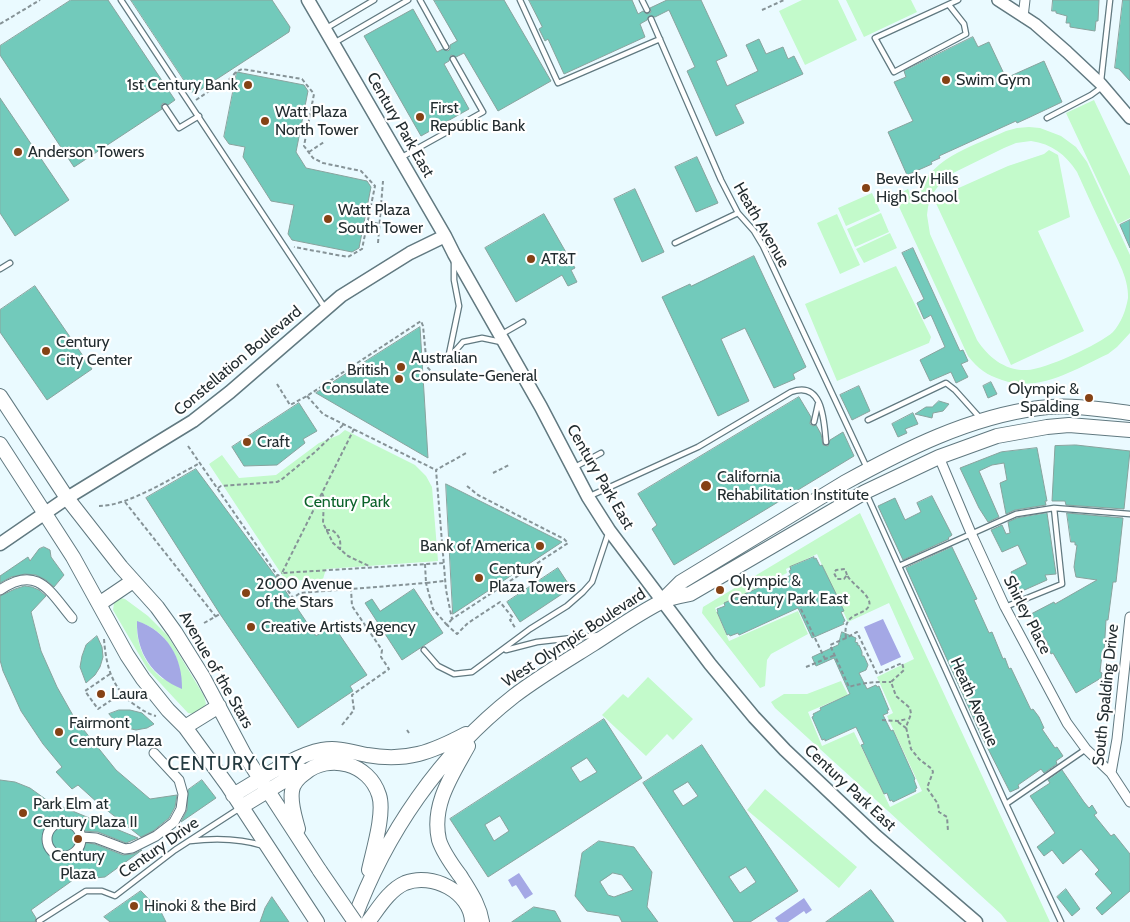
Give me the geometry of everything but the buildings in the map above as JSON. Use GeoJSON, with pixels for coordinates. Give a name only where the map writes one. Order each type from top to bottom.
{"type":"FeatureCollection","features":[{"type":"Feature","properties":{"kind":"main road","name":"Century Park East"},"geometry":{"type":"LineString","coordinates":[[308,0],[446,236],[454,254],[503,339],[588,497],[662,602],[710,664],[762,726],[876,836],[976,922]]}},
{"type":"Feature","properties":{"kind":"main road","name":"Constellation Boulevard"},"geometry":{"type":"LineString","coordinates":[[1,545],[67,498],[193,421],[230,392],[341,296],[410,253],[446,236]]}},
{"type":"Feature","properties":{"kind":"main road","name":"Avenue of the Stars"},"geometry":{"type":"LineString","coordinates":[[0,396],[67,498],[133,581],[157,607],[175,632],[198,668],[238,744],[354,922]]}},
{"type":"Feature","properties":{"kind":"main road","name":"West Olympic Boulevard"},"geometry":{"type":"LineString","coordinates":[[662,602],[681,582],[868,470],[932,439],[982,420],[1039,408],[1085,407],[1130,412]]}},
{"type":"Feature","properties":{"kind":"main road","name":"West Olympic Boulevard"},"geometry":{"type":"LineString","coordinates":[[354,922],[365,892],[385,850],[408,811],[438,771],[478,728],[514,696],[540,677],[662,602],[690,594],[866,492],[939,457],[997,436],[1047,427],[1069,425],[1130,430]]}},
{"type":"Feature","properties":{"kind":"main road"},"geometry":{"type":"LineString","coordinates":[[0,444],[73,557],[127,655],[143,679],[168,710],[185,727],[233,795],[317,922]]}},
{"type":"Feature","properties":{"kind":"main road"},"geometry":{"type":"LineString","coordinates":[[98,604],[133,581]]}},
{"type":"Feature","properties":{"kind":"main road"},"geometry":{"type":"LineString","coordinates":[[185,727],[218,706]]}},
{"type":"Feature","properties":{"kind":"main road"},"geometry":{"type":"LineString","coordinates":[[241,807],[290,762],[320,750],[335,748],[367,755],[402,758],[423,754],[478,728]]}},
{"type":"Feature","properties":{"kind":"main road"},"geometry":{"type":"LineString","coordinates":[[478,728],[445,788],[438,814],[440,840],[444,851],[474,898],[482,922]]}},
{"type":"Feature","properties":{"kind":"main road"},"geometry":{"type":"LineString","coordinates":[[233,795],[326,762],[342,762],[356,767],[367,774],[374,783],[379,795],[381,815],[365,892]]}},
{"type":"Feature","properties":{"kind":"main road"},"geometry":{"type":"LineString","coordinates":[[300,840],[292,806],[292,791],[295,782],[314,765]]}},
{"type":"Feature","properties":{"kind":"main road"},"geometry":{"type":"LineString","coordinates":[[368,922],[386,898],[400,886],[405,883],[429,880],[452,889],[470,910],[472,922]]}},
{"type":"Feature","properties":{"kind":"street"},"geometry":{"type":"LineString","coordinates":[[998,0],[1041,30],[1102,85],[1130,118]]}},
{"type":"Feature","properties":{"kind":"street"},"geometry":{"type":"LineString","coordinates":[[1022,16],[1026,0]]}},
{"type":"Feature","properties":{"kind":"street","name":"Shirley Place"},"geometry":{"type":"LineString","coordinates":[[939,457],[970,533],[1005,607],[1067,723],[1086,749],[1111,773]]}},
{"type":"Feature","properties":{"kind":"street"},"geometry":{"type":"LineString","coordinates":[[0,590],[19,580],[37,581],[51,591],[72,618]]}},
{"type":"Feature","properties":{"kind":"street","name":"South Spalding Drive"},"geometry":{"type":"LineString","coordinates":[[1130,617],[1117,739],[1111,773],[1130,802]]}},
{"type":"Feature","properties":{"kind":"street"},"geometry":{"type":"LineString","coordinates":[[82,837],[96,838],[125,849],[132,848],[156,836],[174,822],[181,809],[183,794],[179,780],[154,754]]}},
{"type":"Feature","properties":{"kind":"street"},"geometry":{"type":"LineString","coordinates":[[61,821],[67,821],[77,826],[82,837],[82,843],[75,852],[64,856],[50,848],[47,837],[51,827],[61,821]]}},
{"type":"Feature","properties":{"kind":"lane"},"geometry":{"type":"LineString","coordinates":[[121,0],[326,309]]}},
{"type":"Feature","properties":{"kind":"lane"},"geometry":{"type":"LineString","coordinates":[[325,29],[374,0]]}},
{"type":"Feature","properties":{"kind":"lane"},"geometry":{"type":"LineString","coordinates":[[334,43],[408,0]]}},
{"type":"Feature","properties":{"kind":"lane"},"geometry":{"type":"LineString","coordinates":[[420,0],[446,47]]}},
{"type":"Feature","properties":{"kind":"lane"},"geometry":{"type":"LineString","coordinates":[[520,0],[558,83],[660,39]]}},
{"type":"Feature","properties":{"kind":"lane"},"geometry":{"type":"LineString","coordinates":[[642,0],[647,10]]}},
{"type":"Feature","properties":{"kind":"lane"},"geometry":{"type":"LineString","coordinates":[[949,5],[964,24],[966,34],[894,72],[875,38],[958,0]]}},
{"type":"Feature","properties":{"kind":"lane"},"geometry":{"type":"LineString","coordinates":[[1047,118],[1091,95],[1102,85],[1110,0]]}},
{"type":"Feature","properties":{"kind":"lane","name":"Heath Avenue"},"geometry":{"type":"LineString","coordinates":[[651,19],[721,180],[738,213],[754,231],[763,246],[868,470]]}},
{"type":"Feature","properties":{"kind":"lane"},"geometry":{"type":"LineString","coordinates":[[400,158],[483,112],[453,59]]}},
{"type":"Feature","properties":{"kind":"lane"},"geometry":{"type":"LineString","coordinates":[[165,107],[179,128],[199,116]]}},
{"type":"Feature","properties":{"kind":"lane"},"geometry":{"type":"LineString","coordinates":[[675,243],[738,213]]}},
{"type":"Feature","properties":{"kind":"lane"},"geometry":{"type":"LineString","coordinates":[[454,254],[454,280],[458,306],[448,359],[463,342],[482,338],[503,339],[524,322]]}},
{"type":"Feature","properties":{"kind":"lane"},"geometry":{"type":"LineString","coordinates":[[0,269],[10,263]]}},
{"type":"Feature","properties":{"kind":"lane"},"geometry":{"type":"LineString","coordinates":[[868,420],[946,383],[955,390],[982,420]]}},
{"type":"Feature","properties":{"kind":"lane"},"geometry":{"type":"LineString","coordinates":[[588,497],[698,447],[791,392],[801,389],[809,391],[818,400],[823,413],[826,442]]}},
{"type":"Feature","properties":{"kind":"lane"},"geometry":{"type":"LineString","coordinates":[[814,422],[818,410],[818,400]]}},
{"type":"Feature","properties":{"kind":"lane"},"geometry":{"type":"LineString","coordinates":[[573,468],[601,453]]}},
{"type":"Feature","properties":{"kind":"lane","name":"Heath Avenue"},"geometry":{"type":"LineString","coordinates":[[866,492],[1061,922]]}},
{"type":"Feature","properties":{"kind":"lane"},"geometry":{"type":"LineString","coordinates":[[1005,607],[1062,584],[1054,508]]}},
{"type":"Feature","properties":{"kind":"lane"},"geometry":{"type":"LineString","coordinates":[[899,566],[1016,514],[1054,508],[1130,514]]}},
{"type":"Feature","properties":{"kind":"lane"},"geometry":{"type":"LineString","coordinates":[[424,650],[438,666],[454,674],[472,672],[530,629],[567,606],[583,592],[592,582],[610,530]]}},
{"type":"Feature","properties":{"kind":"lane"},"geometry":{"type":"LineString","coordinates":[[502,651],[537,642],[610,633]]}},
{"type":"Feature","properties":{"kind":"lane"},"geometry":{"type":"LineString","coordinates":[[1006,804],[1086,749]]}},
{"type":"Feature","properties":{"kind":"lane","name":"Century Drive"},"geometry":{"type":"LineString","coordinates":[[39,922],[86,891],[102,891],[115,896],[188,841],[241,807]]}},
{"type":"Feature","properties":{"kind":"lane"},"geometry":{"type":"LineString","coordinates":[[188,841],[231,840],[267,847]]}},
{"type":"Feature","properties":{"kind":"path"},"geometry":{"type":"LineString","coordinates":[[0,24],[40,0]]}},
{"type":"Feature","properties":{"kind":"path"},"geometry":{"type":"LineString","coordinates":[[762,10],[784,0]]}},
{"type":"Feature","properties":{"kind":"path"},"geometry":{"type":"LineString","coordinates":[[190,104],[212,89],[226,83],[236,72],[242,69],[302,79],[314,94],[304,146],[312,158],[323,164],[361,170],[375,186],[362,249],[348,257],[284,245]]}},
{"type":"Feature","properties":{"kind":"path"},"geometry":{"type":"LineString","coordinates":[[309,152],[324,142]]}},
{"type":"Feature","properties":{"kind":"path"},"geometry":{"type":"LineString","coordinates":[[378,243],[383,181]]}},
{"type":"Feature","properties":{"kind":"path"},"geometry":{"type":"LineString","coordinates":[[368,221],[379,224]]}},
{"type":"Feature","properties":{"kind":"path"},"geometry":{"type":"LineString","coordinates":[[277,384],[290,405],[421,322],[427,367],[430,372]]}},
{"type":"Feature","properties":{"kind":"path"},"geometry":{"type":"LineString","coordinates":[[307,396],[323,414],[436,470]]}},
{"type":"Feature","properties":{"kind":"path"},"geometry":{"type":"LineString","coordinates":[[218,488],[221,486],[277,482],[281,480],[315,452],[344,424]]}},
{"type":"Feature","properties":{"kind":"path"},"geometry":{"type":"LineString","coordinates":[[282,573],[354,429]]}},
{"type":"Feature","properties":{"kind":"path"},"geometry":{"type":"LineString","coordinates":[[188,446],[292,598],[300,593],[445,581]]}},
{"type":"Feature","properties":{"kind":"path"},"geometry":{"type":"LineString","coordinates":[[436,470],[468,452]]}},
{"type":"Feature","properties":{"kind":"path"},"geometry":{"type":"LineString","coordinates":[[99,506],[109,506],[125,502],[200,463]]}},
{"type":"Feature","properties":{"kind":"path"},"geometry":{"type":"LineString","coordinates":[[492,473],[509,465]]}},
{"type":"Feature","properties":{"kind":"path"},"geometry":{"type":"LineString","coordinates":[[436,470],[445,581],[452,619]]}},
{"type":"Feature","properties":{"kind":"path"},"geometry":{"type":"LineString","coordinates":[[447,625],[452,619],[568,544],[564,539],[478,495],[467,486]]}},
{"type":"Feature","properties":{"kind":"path"},"geometry":{"type":"LineString","coordinates":[[322,493],[324,498],[322,510],[323,523],[333,543],[340,551],[354,560],[371,567]]}},
{"type":"Feature","properties":{"kind":"path"},"geometry":{"type":"LineString","coordinates":[[125,502],[216,617]]}},
{"type":"Feature","properties":{"kind":"path"},"geometry":{"type":"LineString","coordinates":[[326,530],[332,530],[341,538],[340,551]]}},
{"type":"Feature","properties":{"kind":"path"},"geometry":{"type":"LineString","coordinates":[[276,576],[282,573],[444,563]]}},
{"type":"Feature","properties":{"kind":"path"},"geometry":{"type":"LineString","coordinates":[[425,564],[426,583],[433,609],[457,634],[500,602],[513,618],[510,620],[516,630]]}},
{"type":"Feature","properties":{"kind":"path"},"geometry":{"type":"LineString","coordinates":[[846,638],[845,631],[848,622],[853,615],[864,611],[869,603],[868,597],[854,584],[848,575],[844,569],[836,570],[834,573],[837,579],[844,579],[848,575]]}},
{"type":"Feature","properties":{"kind":"path"},"geometry":{"type":"LineString","coordinates":[[342,725],[354,710],[352,695],[389,669],[381,657],[382,650],[352,606],[351,589]]}},
{"type":"Feature","properties":{"kind":"path"},"geometry":{"type":"LineString","coordinates":[[798,603],[825,659]]}},
{"type":"Feature","properties":{"kind":"path"},"geometry":{"type":"LineString","coordinates":[[204,623],[220,614]]}},
{"type":"Feature","properties":{"kind":"path"},"geometry":{"type":"LineString","coordinates":[[857,632],[877,674],[902,663],[904,670],[891,682],[861,683],[849,687],[835,655],[830,645],[857,632]]}},
{"type":"Feature","properties":{"kind":"path"},"geometry":{"type":"LineString","coordinates":[[104,635],[105,652],[110,674],[115,685],[137,706],[150,715],[156,716]]}},
{"type":"Feature","properties":{"kind":"path"},"geometry":{"type":"LineString","coordinates":[[806,667],[835,655]]}},
{"type":"Feature","properties":{"kind":"path"},"geometry":{"type":"LineString","coordinates":[[110,674],[85,691],[98,710],[122,692]]}},
{"type":"Feature","properties":{"kind":"path"},"geometry":{"type":"LineString","coordinates":[[891,682],[896,696],[910,708],[906,728],[912,749],[919,759],[932,769],[933,772],[927,788],[938,804],[939,812],[947,816],[948,831]]}},
{"type":"Feature","properties":{"kind":"path"},"geometry":{"type":"LineString","coordinates":[[882,720],[898,721],[908,718]]}},
{"type":"Feature","properties":{"kind":"path"},"geometry":{"type":"LineString","coordinates":[[898,721],[906,728]]}},
{"type":"Feature","properties":{"kind":"green space"},"geometry":{"type":"Polygon","coordinates":[[[802,0],[838,0],[857,40],[805,65],[779,11],[802,0]]]}},
{"type":"Feature","properties":{"kind":"green space"},"geometry":{"type":"Polygon","coordinates":[[[846,0],[911,0],[917,12],[864,37],[846,0]]]}},
{"type":"Feature","properties":{"kind":"green space"},"geometry":{"type":"Polygon","coordinates":[[[1094,100],[1130,176],[1130,218],[1118,224],[1066,113],[1094,100]]]}},
{"type":"Feature","properties":{"kind":"green space"},"geometry":{"type":"Polygon","coordinates":[[[1017,128],[1040,128],[1061,136],[1076,147],[1087,162],[1130,255],[1130,333],[1108,354],[1057,378],[1030,384],[1016,383],[992,376],[975,365],[968,356],[894,196],[908,189],[914,201],[921,186],[930,174],[951,156],[1006,131],[1017,128]],[[1039,142],[1016,143],[945,177],[931,196],[927,215],[930,234],[977,340],[986,352],[998,362],[1019,370],[1046,366],[1085,349],[1106,337],[1113,332],[1121,320],[1128,298],[1128,290],[1121,267],[1077,172],[1063,155],[1052,147],[1039,142]]]}},
{"type":"Feature","properties":{"kind":"green space"},"geometry":{"type":"Polygon","coordinates":[[[1049,150],[1058,155],[1070,217],[1038,231],[1084,331],[1011,365],[934,199],[1008,166],[1044,154],[1049,150]]]}},
{"type":"Feature","properties":{"kind":"green space"},"geometry":{"type":"Polygon","coordinates":[[[872,193],[880,211],[846,226],[838,208],[872,193]]]}},
{"type":"Feature","properties":{"kind":"green space"},"geometry":{"type":"Polygon","coordinates":[[[881,213],[889,232],[855,247],[847,229],[881,213]]]}},
{"type":"Feature","properties":{"kind":"green space"},"geometry":{"type":"Polygon","coordinates":[[[837,214],[860,265],[840,274],[817,223],[837,214]]]}},
{"type":"Feature","properties":{"kind":"green space"},"geometry":{"type":"Polygon","coordinates":[[[890,233],[897,248],[864,263],[856,249],[890,233]]]}},
{"type":"Feature","properties":{"kind":"green space"},"geometry":{"type":"Polygon","coordinates":[[[896,266],[931,337],[929,343],[837,381],[805,304],[896,266]]]}},
{"type":"Feature","properties":{"kind":"green space","name":"Century Park"},"geometry":{"type":"Polygon","coordinates":[[[345,430],[415,465],[426,476],[432,487],[438,561],[326,569],[323,579],[286,581],[209,464],[222,455],[239,478],[276,475],[319,443],[339,435],[345,430]]]}},
{"type":"Feature","properties":{"kind":"green space"},"geometry":{"type":"Polygon","coordinates":[[[860,513],[1050,922],[1007,922],[1001,914],[775,708],[771,702],[784,694],[807,694],[841,681],[848,695],[808,712],[822,746],[854,732],[890,807],[922,791],[887,716],[893,713],[877,677],[914,659],[889,603],[848,622],[817,554],[786,569],[787,573],[715,608],[729,641],[798,611],[808,634],[771,654],[767,660],[765,686],[760,688],[702,613],[703,607],[860,513]]]}},
{"type":"Feature","properties":{"kind":"green space"},"geometry":{"type":"Polygon","coordinates":[[[121,598],[125,599],[148,616],[168,636],[204,696],[206,704],[203,708],[194,714],[188,713],[148,670],[113,610],[114,603],[121,598]],[[137,622],[140,646],[151,667],[163,679],[180,669],[174,653],[165,639],[153,628],[137,622]]]}},
{"type":"Feature","properties":{"kind":"green space"},"geometry":{"type":"Polygon","coordinates":[[[648,677],[693,719],[673,740],[667,734],[646,756],[602,715],[623,694],[628,698],[648,677]]]}},
{"type":"Feature","properties":{"kind":"green space"},"geometry":{"type":"Polygon","coordinates":[[[765,789],[857,867],[839,888],[747,810],[765,789]]]}},
{"type":"Feature","properties":{"kind":"water"},"geometry":{"type":"Polygon","coordinates":[[[883,619],[901,657],[881,666],[864,627],[883,619]]]}},
{"type":"Feature","properties":{"kind":"water"},"geometry":{"type":"Polygon","coordinates":[[[137,621],[157,631],[171,647],[180,667],[182,689],[163,678],[148,662],[137,633],[137,621]]]}},
{"type":"Feature","properties":{"kind":"water"},"geometry":{"type":"Polygon","coordinates":[[[519,873],[533,894],[525,899],[516,885],[512,887],[508,880],[519,873]]]}},
{"type":"Feature","properties":{"kind":"water"},"geometry":{"type":"Polygon","coordinates":[[[804,898],[812,910],[806,914],[804,911],[788,922],[778,922],[775,918],[804,898]]]}},
{"type":"Feature","properties":{"kind":"place","name":"Swim Gym"},"geometry":{"type":"Point","coordinates":[946,80]}},
{"type":"Feature","properties":{"kind":"place","name":"1st Century Bank"},"geometry":{"type":"Point","coordinates":[248,85]}},
{"type":"Feature","properties":{"kind":"place","name":"First Republic Bank"},"geometry":{"type":"Point","coordinates":[420,117]}},
{"type":"Feature","properties":{"kind":"place","name":"Watt Plaza North Tower"},"geometry":{"type":"Point","coordinates":[265,121]}},
{"type":"Feature","properties":{"kind":"place","name":"Anderson Towers"},"geometry":{"type":"Point","coordinates":[18,152]}},
{"type":"Feature","properties":{"kind":"place","name":"Beverly Hills High School"},"geometry":{"type":"Point","coordinates":[866,188]}},
{"type":"Feature","properties":{"kind":"place","name":"Watt Plaza South Tower"},"geometry":{"type":"Point","coordinates":[328,219]}},
{"type":"Feature","properties":{"kind":"place","name":"AT&T"},"geometry":{"type":"Point","coordinates":[531,259]}},
{"type":"Feature","properties":{"kind":"place","name":"Century City Center"},"geometry":{"type":"Point","coordinates":[46,351]}},
{"type":"Feature","properties":{"kind":"place","name":"Australian Consulate-General"},"geometry":{"type":"Point","coordinates":[401,367]}},
{"type":"Feature","properties":{"kind":"place","name":"British Consulate"},"geometry":{"type":"Point","coordinates":[399,379]}},
{"type":"Feature","properties":{"kind":"place","name":"Olympic & Spalding"},"geometry":{"type":"Point","coordinates":[1089,398]}},
{"type":"Feature","properties":{"kind":"place","name":"Craft"},"geometry":{"type":"Point","coordinates":[247,442]}},
{"type":"Feature","properties":{"kind":"place","name":"California Rehabilitation Institute"},"geometry":{"type":"Point","coordinates":[706,486]}},
{"type":"Feature","properties":{"kind":"place","name":"Bank of America"},"geometry":{"type":"Point","coordinates":[540,546]}},
{"type":"Feature","properties":{"kind":"place","name":"Century Plaza Towers"},"geometry":{"type":"Point","coordinates":[479,578]}},
{"type":"Feature","properties":{"kind":"place","name":"Olympic & Century Park East"},"geometry":{"type":"Point","coordinates":[720,590]}},
{"type":"Feature","properties":{"kind":"place","name":"2000 Avenue of the Stars"},"geometry":{"type":"Point","coordinates":[246,593]}},
{"type":"Feature","properties":{"kind":"place","name":"Creative Artists Agency"},"geometry":{"type":"Point","coordinates":[251,627]}},
{"type":"Feature","properties":{"kind":"place","name":"Laura"},"geometry":{"type":"Point","coordinates":[101,694]}},
{"type":"Feature","properties":{"kind":"place","name":"Fairmont Century Plaza"},"geometry":{"type":"Point","coordinates":[59,732]}},
{"type":"Feature","properties":{"kind":"place","name":"Park Elm at Century Plaza II"},"geometry":{"type":"Point","coordinates":[23,813]}},
{"type":"Feature","properties":{"kind":"place","name":"Century Plaza"},"geometry":{"type":"Point","coordinates":[78,839]}},
{"type":"Feature","properties":{"kind":"place","name":"Hinoki & the Bird"},"geometry":{"type":"Point","coordinates":[134,906]}},
{"type":"Feature","properties":{"kind":"district","name":"CENTURY CITY"},"geometry":{"type":"Point","coordinates":[235,764]}}]}
